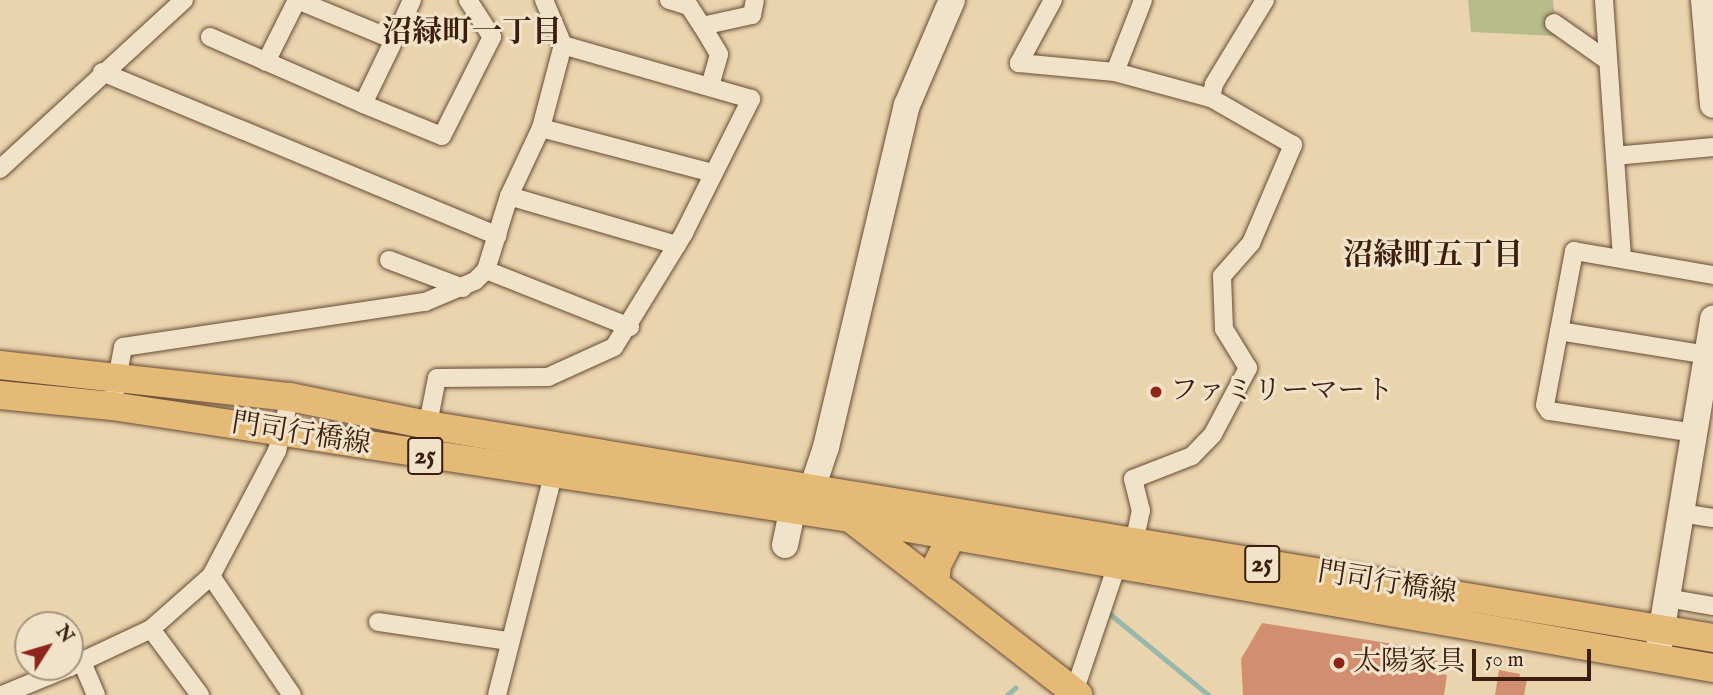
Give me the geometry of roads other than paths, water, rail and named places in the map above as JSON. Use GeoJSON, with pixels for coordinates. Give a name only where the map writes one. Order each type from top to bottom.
{"type":"FeatureCollection","features":[{"type":"Feature","properties":{"kind":"main road","name":"門司行橋線"},"geometry":{"type":"LineString","coordinates":[[0,365],[115,374],[289,397],[428,425],[812,489],[1713,667]]}},
{"type":"Feature","properties":{"kind":"main road","name":"門司行橋線"},"geometry":{"type":"LineString","coordinates":[[0,395],[112,406],[553,476],[850,519],[951,537],[1125,550],[1713,638]]}},
{"type":"Feature","properties":{"kind":"main road","name":"門司行橋線"},"geometry":{"type":"LineString","coordinates":[[812,489],[1075,694]]}},
{"type":"Feature","properties":{"kind":"main road"},"geometry":{"type":"LineString","coordinates":[[935,584],[937,565],[951,537]]}},
{"type":"Feature","properties":{"kind":"street"},"geometry":{"type":"LineString","coordinates":[[0,169],[102,72],[184,0]]}},
{"type":"Feature","properties":{"kind":"street"},"geometry":{"type":"LineString","coordinates":[[266,62],[297,0],[394,40]]}},
{"type":"Feature","properties":{"kind":"street"},"geometry":{"type":"LineString","coordinates":[[363,104],[412,0]]}},
{"type":"Feature","properties":{"kind":"street"},"geometry":{"type":"LineString","coordinates":[[210,37],[442,136],[492,37],[468,0]]}},
{"type":"Feature","properties":{"kind":"street"},"geometry":{"type":"LineString","coordinates":[[112,406],[115,374],[123,347],[425,302],[463,288],[486,270],[509,196],[541,128],[563,45],[544,0]]}},
{"type":"Feature","properties":{"kind":"street"},"geometry":{"type":"LineString","coordinates":[[669,0],[689,6],[719,54],[710,86]]}},
{"type":"Feature","properties":{"kind":"street"},"geometry":{"type":"LineString","coordinates":[[702,26],[752,15],[755,0]]}},
{"type":"Feature","properties":{"kind":"street"},"geometry":{"type":"LineString","coordinates":[[785,545],[792,512],[812,489],[826,447],[907,105],[952,0]]}},
{"type":"Feature","properties":{"kind":"street"},"geometry":{"type":"LineString","coordinates":[[1052,0],[1019,63],[1115,72],[1211,98],[1293,145],[1251,243],[1222,276],[1224,329],[1248,368],[1213,434],[1192,456],[1133,479],[1141,511],[1075,694]]}},
{"type":"Feature","properties":{"kind":"street"},"geometry":{"type":"LineString","coordinates":[[1115,72],[1143,0]]}},
{"type":"Feature","properties":{"kind":"street"},"geometry":{"type":"LineString","coordinates":[[1211,98],[1214,84],[1265,0]]}},
{"type":"Feature","properties":{"kind":"street"},"geometry":{"type":"LineString","coordinates":[[1604,0],[1622,257]]}},
{"type":"Feature","properties":{"kind":"street"},"geometry":{"type":"LineString","coordinates":[[1703,0],[1713,105]]}},
{"type":"Feature","properties":{"kind":"street"},"geometry":{"type":"LineString","coordinates":[[1554,23],[1608,61]]}},
{"type":"Feature","properties":{"kind":"street"},"geometry":{"type":"LineString","coordinates":[[421,455],[437,378],[548,377],[614,347],[630,327],[677,245],[751,99],[563,45]]}},
{"type":"Feature","properties":{"kind":"street"},"geometry":{"type":"LineString","coordinates":[[102,72],[498,236]]}},
{"type":"Feature","properties":{"kind":"street"},"geometry":{"type":"LineString","coordinates":[[541,128],[713,173]]}},
{"type":"Feature","properties":{"kind":"street"},"geometry":{"type":"LineString","coordinates":[[1615,156],[1713,148]]}},
{"type":"Feature","properties":{"kind":"street"},"geometry":{"type":"LineString","coordinates":[[509,196],[677,245]]}},
{"type":"Feature","properties":{"kind":"street"},"geometry":{"type":"LineString","coordinates":[[1695,433],[1549,411],[1545,405],[1574,251],[1622,257],[1713,275]]}},
{"type":"Feature","properties":{"kind":"street"},"geometry":{"type":"LineString","coordinates":[[389,260],[463,288]]}},
{"type":"Feature","properties":{"kind":"street"},"geometry":{"type":"LineString","coordinates":[[486,270],[630,327]]}},
{"type":"Feature","properties":{"kind":"street"},"geometry":{"type":"LineString","coordinates":[[1657,658],[1713,319]]}},
{"type":"Feature","properties":{"kind":"street"},"geometry":{"type":"LineString","coordinates":[[1559,331],[1707,355]]}},
{"type":"Feature","properties":{"kind":"street"},"geometry":{"type":"LineString","coordinates":[[84,660],[151,629],[211,576],[283,432],[289,397]]}},
{"type":"Feature","properties":{"kind":"street"},"geometry":{"type":"LineString","coordinates":[[497,695],[559,447]]}},
{"type":"Feature","properties":{"kind":"street"},"geometry":{"type":"LineString","coordinates":[[1681,513],[1713,518]]}},
{"type":"Feature","properties":{"kind":"street"},"geometry":{"type":"LineString","coordinates":[[211,576],[292,695]]}},
{"type":"Feature","properties":{"kind":"street"},"geometry":{"type":"LineString","coordinates":[[1667,598],[1713,606]]}},
{"type":"Feature","properties":{"kind":"street"},"geometry":{"type":"LineString","coordinates":[[378,622],[509,641]]}},
{"type":"Feature","properties":{"kind":"street"},"geometry":{"type":"LineString","coordinates":[[151,629],[200,695]]}},
{"type":"Feature","properties":{"kind":"street"},"geometry":{"type":"LineString","coordinates":[[84,679],[96,695]]}},
{"type":"Feature","properties":{"kind":"street"},"geometry":{"type":"LineString","coordinates":[[2,695],[36,681]]}},
{"type":"Feature","properties":{"kind":"waterway"},"geometry":{"type":"LineString","coordinates":[[1109,613],[1209,695]]}},
{"type":"Feature","properties":{"kind":"waterway"},"geometry":{"type":"LineString","coordinates":[[1007,695],[1015,688]]}},
{"type":"Feature","properties":{"kind":"place","name":"ファミリーマート"},"geometry":{"type":"Point","coordinates":[1156,392]}},
{"type":"Feature","properties":{"kind":"place","name":"太陽家具"},"geometry":{"type":"Point","coordinates":[1339,663]}},
{"type":"Feature","properties":{"kind":"district","name":"沼緑町一丁目"},"geometry":{"type":"Point","coordinates":[472,33]}},
{"type":"Feature","properties":{"kind":"district","name":"沼緑町五丁目"},"geometry":{"type":"Point","coordinates":[1433,256]}}]}
